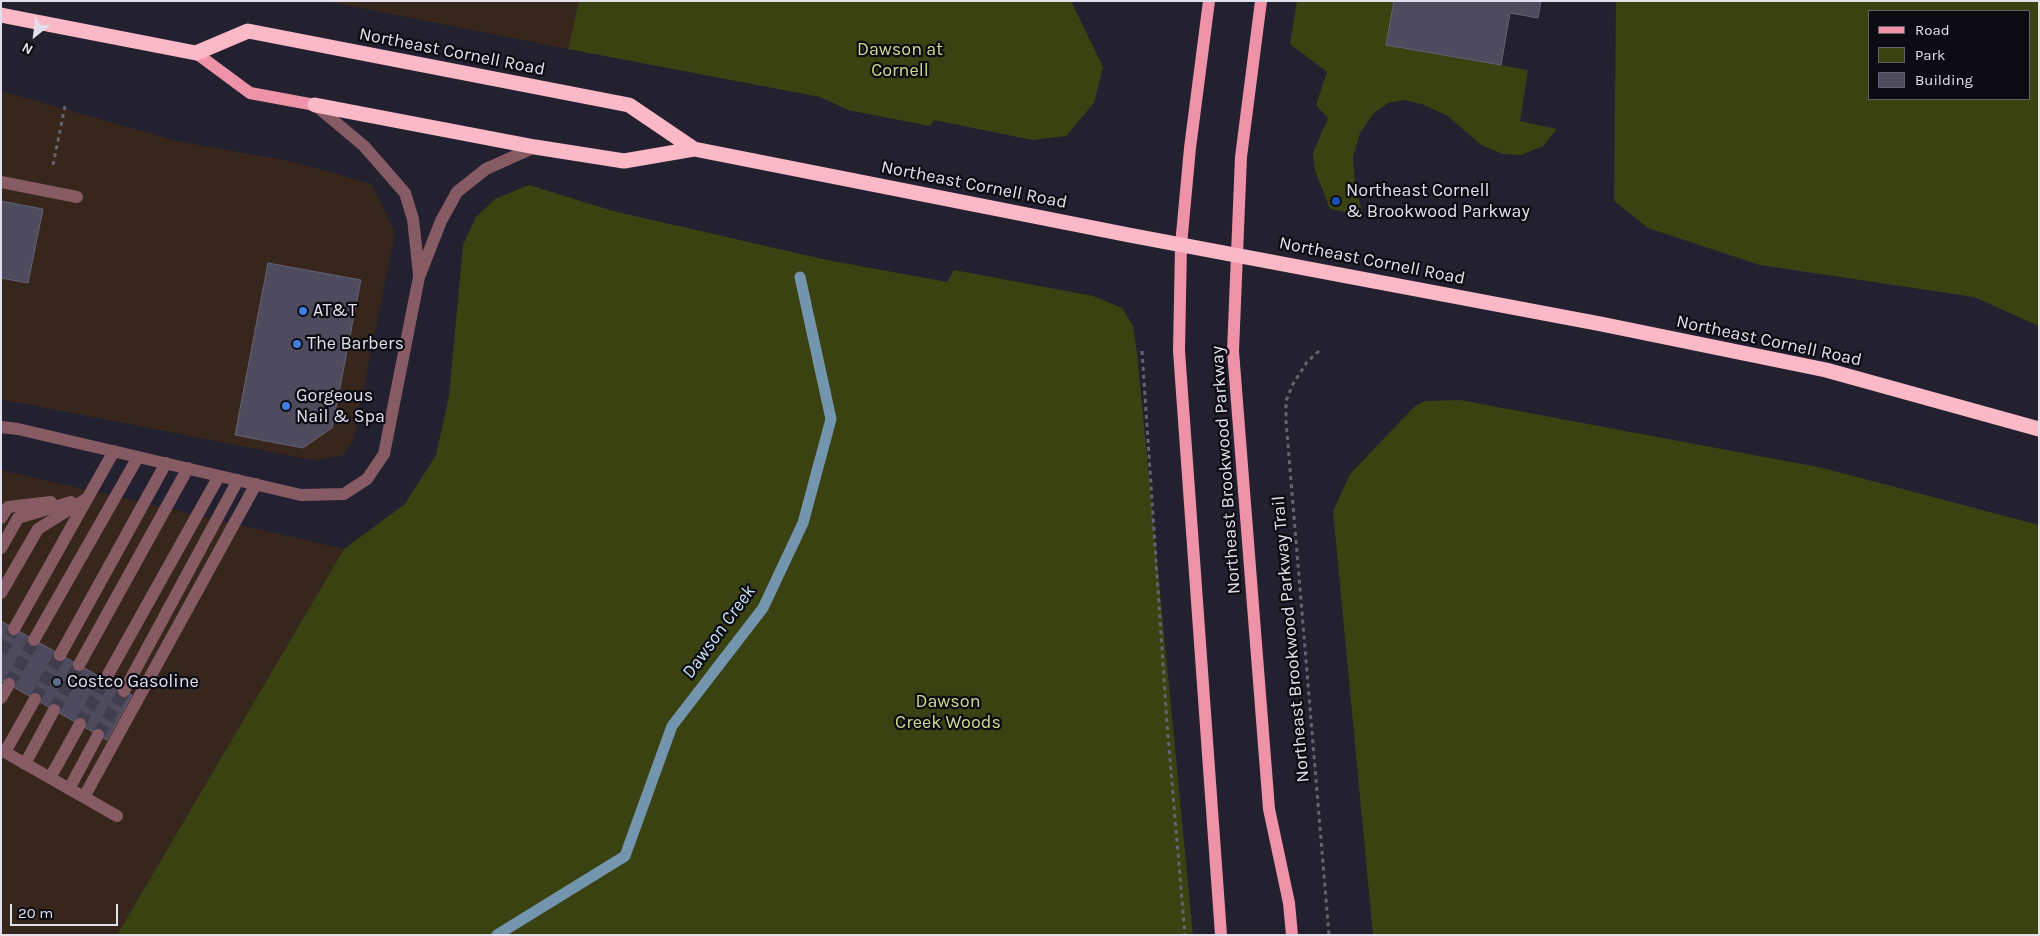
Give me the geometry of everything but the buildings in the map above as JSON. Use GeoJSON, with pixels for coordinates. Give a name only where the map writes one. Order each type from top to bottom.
{"type":"FeatureCollection","features":[{"type":"Feature","properties":{"kind":"highway","name":"Northeast Cornell Road"},"geometry":{"type":"LineString","coordinates":[[1,15],[196,53],[248,31],[629,105],[694,148]]}},
{"type":"Feature","properties":{"kind":"highway","name":"Northeast Cornell Road"},"geometry":{"type":"LineString","coordinates":[[315,106],[535,147],[624,161],[694,148],[1181,245],[1601,324],[1826,370],[2039,429]]}},
{"type":"Feature","properties":{"kind":"main road"},"geometry":{"type":"LineString","coordinates":[[1209,1],[1190,148],[1181,245],[1179,351],[1221,935]]}},
{"type":"Feature","properties":{"kind":"main road","name":"Northeast Brookwood Parkway"},"geometry":{"type":"LineString","coordinates":[[1262,1],[1242,157],[1233,351],[1268,809],[1289,903],[1292,935]]}},
{"type":"Feature","properties":{"kind":"main road","name":"Northeast Cornell Road"},"geometry":{"type":"LineString","coordinates":[[196,53],[250,93],[315,106]]}},
{"type":"Feature","properties":{"kind":"lane"},"geometry":{"type":"LineString","coordinates":[[315,106],[364,146],[405,192],[413,219],[419,277]]}},
{"type":"Feature","properties":{"kind":"lane"},"geometry":{"type":"LineString","coordinates":[[1,427],[18,429],[301,495],[344,494],[367,479],[384,454],[419,277],[441,221],[458,192],[486,170],[535,147]]}},
{"type":"Feature","properties":{"kind":"lane"},"geometry":{"type":"LineString","coordinates":[[1,182],[77,197]]}},
{"type":"Feature","properties":{"kind":"lane"},"geometry":{"type":"LineString","coordinates":[[14,629],[114,451]]}},
{"type":"Feature","properties":{"kind":"lane"},"geometry":{"type":"LineString","coordinates":[[34,640],[138,457]]}},
{"type":"Feature","properties":{"kind":"lane"},"geometry":{"type":"LineString","coordinates":[[60,654],[166,464]]}},
{"type":"Feature","properties":{"kind":"lane"},"geometry":{"type":"LineString","coordinates":[[79,665],[188,468]]}},
{"type":"Feature","properties":{"kind":"lane"},"geometry":{"type":"LineString","coordinates":[[105,680],[219,476]]}},
{"type":"Feature","properties":{"kind":"lane"},"geometry":{"type":"LineString","coordinates":[[124,691],[238,480]]}},
{"type":"Feature","properties":{"kind":"lane"},"geometry":{"type":"LineString","coordinates":[[84,797],[256,484]]}},
{"type":"Feature","properties":{"kind":"lane"},"geometry":{"type":"LineString","coordinates":[[1,518],[8,507],[88,497]]}},
{"type":"Feature","properties":{"kind":"lane"},"geometry":{"type":"LineString","coordinates":[[1,548],[18,518],[88,497]]}},
{"type":"Feature","properties":{"kind":"lane"},"geometry":{"type":"LineString","coordinates":[[1,592],[38,529],[88,497]]}},
{"type":"Feature","properties":{"kind":"lane"},"geometry":{"type":"LineString","coordinates":[[1,698],[9,684]]}},
{"type":"Feature","properties":{"kind":"lane"},"geometry":{"type":"LineString","coordinates":[[35,699],[3,751],[117,816]]}},
{"type":"Feature","properties":{"kind":"lane"},"geometry":{"type":"LineString","coordinates":[[25,764],[54,710]]}},
{"type":"Feature","properties":{"kind":"lane"},"geometry":{"type":"LineString","coordinates":[[50,778],[80,724]]}},
{"type":"Feature","properties":{"kind":"lane"},"geometry":{"type":"LineString","coordinates":[[69,789],[98,735]]}},
{"type":"Feature","properties":{"kind":"path"},"geometry":{"type":"LineString","coordinates":[[53,165],[65,106]]}},
{"type":"Feature","properties":{"kind":"path"},"geometry":{"type":"LineString","coordinates":[[1142,351],[1167,724],[1185,935]]}},
{"type":"Feature","properties":{"kind":"path","name":"Northeast Brookwood Parkway Trail"},"geometry":{"type":"LineString","coordinates":[[1319,351],[1307,362],[1293,384],[1286,401],[1286,421],[1329,935]]}},
{"type":"Feature","properties":{"kind":"shaded area"},"geometry":{"type":"Polygon","coordinates":[[[326,1],[579,1],[568,49],[326,1]]]}},
{"type":"Feature","properties":{"kind":"shaded area"},"geometry":{"type":"Polygon","coordinates":[[[1,91],[177,141],[294,162],[372,184],[395,233],[353,441],[342,456],[313,460],[1,399],[1,91]]]}},
{"type":"Feature","properties":{"kind":"shaded area"},"geometry":{"type":"Polygon","coordinates":[[[1,470],[344,549],[117,935],[1,935],[1,470]]]}},
{"type":"Feature","properties":{"kind":"green space","name":"Dawson at Cornell"},"geometry":{"type":"Polygon","coordinates":[[[579,1],[1071,1],[1103,67],[1094,103],[1066,136],[1032,140],[934,120],[930,126],[848,110],[820,97],[568,49],[579,1]]]}},
{"type":"Feature","properties":{"kind":"green space"},"geometry":{"type":"Polygon","coordinates":[[[1297,1],[1394,1],[1387,45],[1528,70],[1520,121],[1557,129],[1543,146],[1521,155],[1503,154],[1481,145],[1448,116],[1422,104],[1403,100],[1388,103],[1373,114],[1360,133],[1353,157],[1355,185],[1363,215],[1330,209],[1315,171],[1313,153],[1328,118],[1316,105],[1327,72],[1290,44],[1297,1]]]}},
{"type":"Feature","properties":{"kind":"green space"},"geometry":{"type":"Polygon","coordinates":[[[1616,1],[2039,1],[2039,326],[1974,297],[1760,265],[1648,228],[1614,201],[1616,1]]]}},
{"type":"Feature","properties":{"kind":"green space","name":"Dawson Creek Woods"},"geometry":{"type":"Polygon","coordinates":[[[529,185],[613,211],[827,260],[947,282],[954,270],[1093,296],[1122,308],[1133,326],[1137,353],[1193,935],[117,935],[344,549],[405,504],[436,455],[449,396],[463,245],[476,217],[495,199],[529,185]]]}},
{"type":"Feature","properties":{"kind":"green space"},"geometry":{"type":"Polygon","coordinates":[[[1460,400],[1823,468],[2039,525],[2039,935],[1373,935],[1333,511],[1350,474],[1415,406],[1425,401],[1460,400]]]}},
{"type":"Feature","properties":{"kind":"waterway","name":"Dawson Creek"},"geometry":{"type":"LineString","coordinates":[[497,935],[625,856],[672,726],[763,608],[803,523],[831,419],[800,277]]}},
{"type":"Feature","properties":{"kind":"tunnel"},"geometry":{"type":"LineString","coordinates":[[1,652],[14,629]]}},
{"type":"Feature","properties":{"kind":"tunnel"},"geometry":{"type":"LineString","coordinates":[[9,684],[34,640]]}},
{"type":"Feature","properties":{"kind":"tunnel"},"geometry":{"type":"LineString","coordinates":[[35,699],[60,655]]}},
{"type":"Feature","properties":{"kind":"tunnel"},"geometry":{"type":"LineString","coordinates":[[54,710],[79,665]]}},
{"type":"Feature","properties":{"kind":"tunnel"},"geometry":{"type":"LineString","coordinates":[[80,724],[105,680]]}},
{"type":"Feature","properties":{"kind":"tunnel"},"geometry":{"type":"LineString","coordinates":[[98,735],[124,691]]}},
{"type":"Feature","properties":{"kind":"place","name":"Northeast Cornell & Brookwood Parkway"},"geometry":{"type":"Point","coordinates":[1336,201]}},
{"type":"Feature","properties":{"kind":"place","name":"AT&T"},"geometry":{"type":"Point","coordinates":[303,311]}},
{"type":"Feature","properties":{"kind":"place","name":"The Barbers"},"geometry":{"type":"Point","coordinates":[297,344]}},
{"type":"Feature","properties":{"kind":"place","name":"Gorgeous Nail & Spa"},"geometry":{"type":"Point","coordinates":[286,406]}},
{"type":"Feature","properties":{"kind":"place","name":"Costco Gasoline"},"geometry":{"type":"Point","coordinates":[57,682]}}]}
